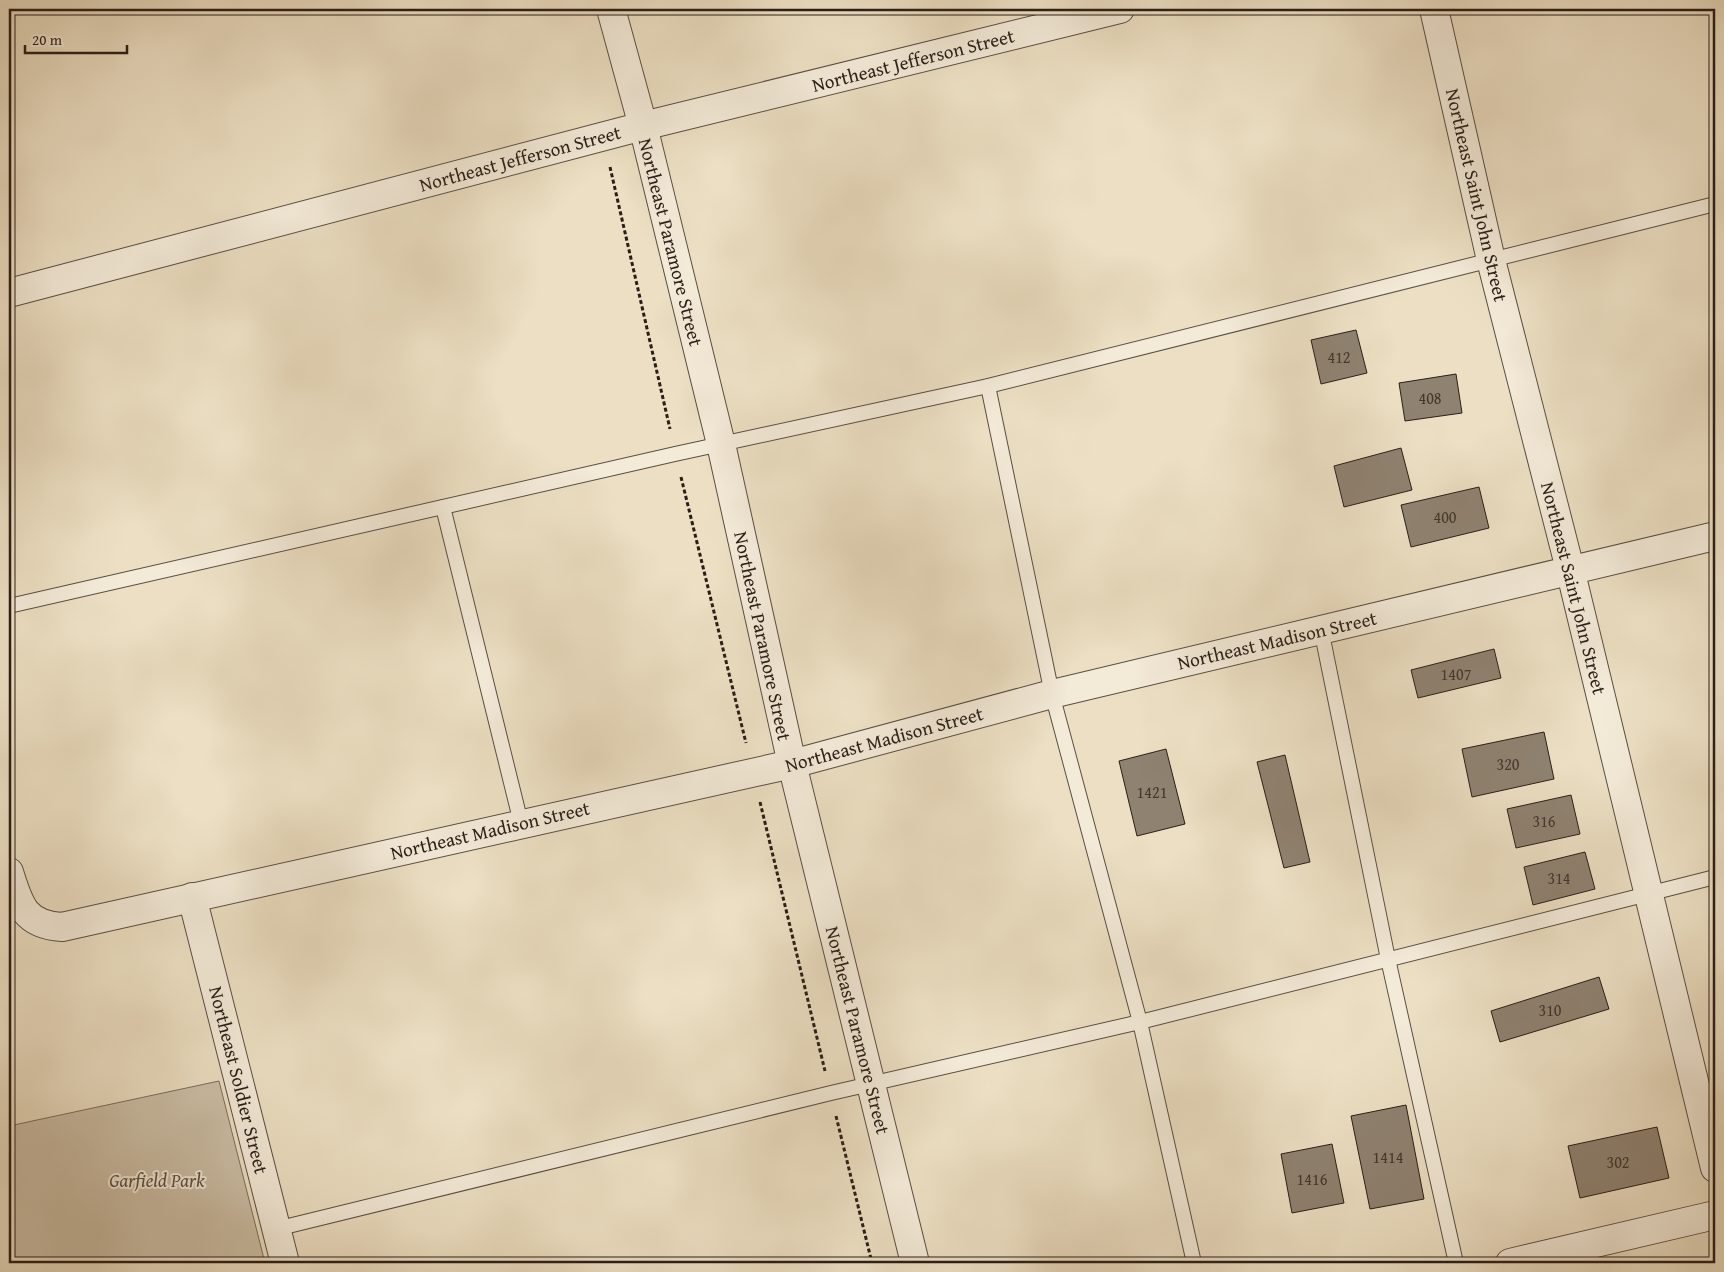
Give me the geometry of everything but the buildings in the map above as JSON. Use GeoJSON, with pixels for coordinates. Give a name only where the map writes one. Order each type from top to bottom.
{"type":"FeatureCollection","features":[{"type":"Feature","properties":{"kind":"street","name":"Northeast Paramore Street"},"geometry":{"type":"LineString","coordinates":[[611,9],[643,126],[721,444],[792,764],[915,1263]]}},
{"type":"Feature","properties":{"kind":"street","name":"Northeast Jefferson Street"},"geometry":{"type":"LineString","coordinates":[[9,293],[603,136],[1120,9]]}},
{"type":"Feature","properties":{"kind":"street","name":"Northeast Saint John Street"},"geometry":{"type":"LineString","coordinates":[[1434,9],[1491,260],[1570,570],[1715,1168]]}},
{"type":"Feature","properties":{"kind":"street","name":"Northeast Madison Street"},"geometry":{"type":"LineString","coordinates":[[9,872],[19,904],[27,914],[37,921],[50,926],[62,927],[192,896],[792,764],[1052,694],[1715,536]]}},
{"type":"Feature","properties":{"kind":"street","name":"Northeast Soldier Street"},"geometry":{"type":"LineString","coordinates":[[192,896],[285,1263]]}},
{"type":"Feature","properties":{"kind":"street"},"geometry":{"type":"LineString","coordinates":[[1510,1263],[1715,1215]]}},
{"type":"Feature","properties":{"kind":"lane"},"geometry":{"type":"LineString","coordinates":[[9,606],[676,454],[988,386],[1715,204]]}},
{"type":"Feature","properties":{"kind":"lane"},"geometry":{"type":"LineString","coordinates":[[988,386],[1052,694],[1140,1022],[1194,1263]]}},
{"type":"Feature","properties":{"kind":"lane"},"geometry":{"type":"LineString","coordinates":[[443,507],[521,824]]}},
{"type":"Feature","properties":{"kind":"lane"},"geometry":{"type":"LineString","coordinates":[[1321,629],[1388,959],[1456,1263]]}},
{"type":"Feature","properties":{"kind":"lane"},"geometry":{"type":"LineString","coordinates":[[276,1229],[831,1093],[1140,1022],[1715,877]]}},
{"type":"Feature","properties":{"kind":"path"},"geometry":{"type":"LineString","coordinates":[[603,136],[676,454],[872,1263]]}},
{"type":"Feature","properties":{"kind":"green space","name":"Garfield Park"},"geometry":{"type":"Polygon","coordinates":[[[219,1081],[265,1263],[9,1263],[9,1126],[219,1081]]]}}]}
